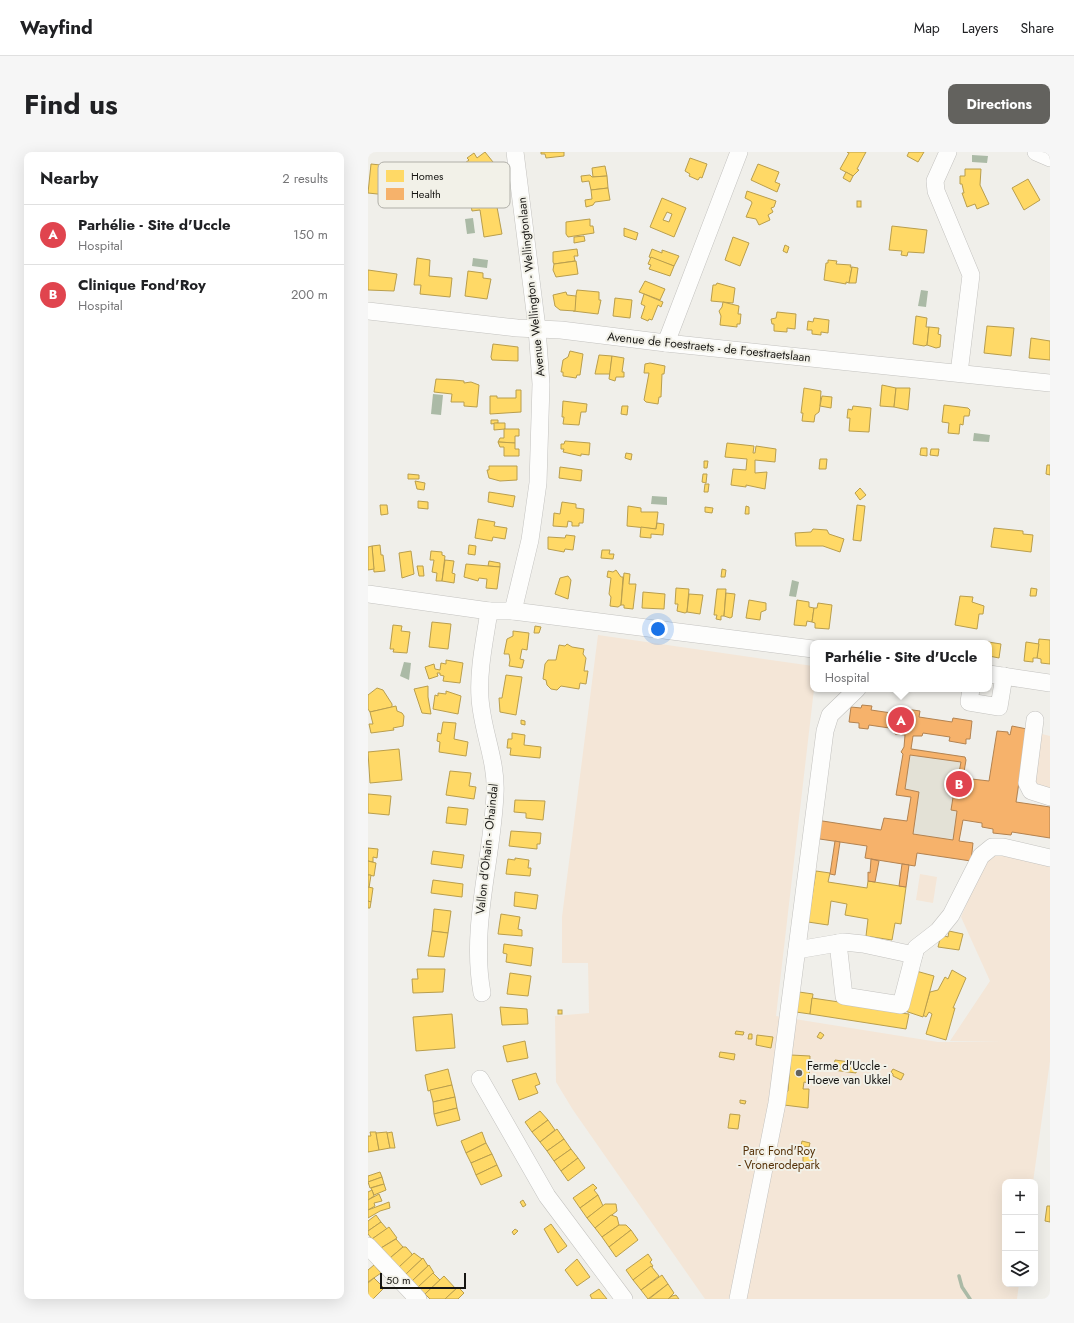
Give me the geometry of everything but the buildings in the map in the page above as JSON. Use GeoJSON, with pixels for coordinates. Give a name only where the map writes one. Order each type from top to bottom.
{"type":"FeatureCollection","features":[{"type":"Feature","properties":{"kind":"street","name":"Avenue Wellington - Wellingtonlaan"},"geometry":{"type":"LineString","coordinates":[[513,611],[530,540],[538,483],[541,384],[537,328],[515,152]]}},
{"type":"Feature","properties":{"kind":"street"},"geometry":{"type":"LineString","coordinates":[[666,343],[739,152]]}},
{"type":"Feature","properties":{"kind":"street"},"geometry":{"type":"LineString","coordinates":[[948,152],[935,181],[936,191],[971,274],[959,373]]}},
{"type":"Feature","properties":{"kind":"street"},"geometry":{"type":"LineString","coordinates":[[1036,152],[1050,158]]}},
{"type":"Feature","properties":{"kind":"street","name":"Avenue de Foestraets - de Foestraetslaan"},"geometry":{"type":"LineString","coordinates":[[368,311],[507,327],[537,328],[1050,383]]}},
{"type":"Feature","properties":{"kind":"street"},"geometry":{"type":"LineString","coordinates":[[368,594],[810,649]]}},
{"type":"Feature","properties":{"kind":"street","name":"Vallon d'Ohain - Ohaindal"},"geometry":{"type":"LineString","coordinates":[[482,993],[478,970],[478,926],[495,793],[494,766],[484,725],[480,699],[480,672],[489,610]]}},
{"type":"Feature","properties":{"kind":"street"},"geometry":{"type":"LineString","coordinates":[[968,698],[1004,708],[997,675],[1050,683]]}},
{"type":"Feature","properties":{"kind":"street"},"geometry":{"type":"LineString","coordinates":[[738,1299],[777,1103],[797,950],[823,788],[825,731],[830,715],[854,692]]}},
{"type":"Feature","properties":{"kind":"street"},"geometry":{"type":"LineString","coordinates":[[1035,720],[1027,783],[1031,791],[1050,797]]}},
{"type":"Feature","properties":{"kind":"street"},"geometry":{"type":"LineString","coordinates":[[838,943],[844,996],[901,1006],[916,948],[938,931],[950,915],[981,856],[992,847],[1003,847],[1050,858]]}},
{"type":"Feature","properties":{"kind":"street"},"geometry":{"type":"LineString","coordinates":[[797,950],[838,943],[863,944],[914,956]]}},
{"type":"Feature","properties":{"kind":"street"},"geometry":{"type":"LineString","coordinates":[[480,1079],[547,1196],[624,1299]]}},
{"type":"Feature","properties":{"kind":"street"},"geometry":{"type":"LineString","coordinates":[[368,1246],[418,1299]]}},
{"type":"Feature","properties":{"kind":"shaded area"},"geometry":{"type":"Polygon","coordinates":[[[972,155],[988,156],[987,163],[972,162],[972,155]]]}},
{"type":"Feature","properties":{"kind":"shaded area"},"geometry":{"type":"Polygon","coordinates":[[[473,218],[475,233],[467,234],[465,219],[473,218]]]}},
{"type":"Feature","properties":{"kind":"shaded area"},"geometry":{"type":"Polygon","coordinates":[[[473,258],[488,260],[487,268],[472,266],[473,258]]]}},
{"type":"Feature","properties":{"kind":"shaded area"},"geometry":{"type":"Polygon","coordinates":[[[921,290],[928,291],[926,307],[918,306],[921,290]]]}},
{"type":"Feature","properties":{"kind":"shaded area"},"geometry":{"type":"Polygon","coordinates":[[[433,394],[443,395],[441,415],[431,414],[433,394]]]}},
{"type":"Feature","properties":{"kind":"shaded area"},"geometry":{"type":"Polygon","coordinates":[[[974,433],[990,435],[989,442],[973,441],[974,433]]]}},
{"type":"Feature","properties":{"kind":"shaded area"},"geometry":{"type":"Polygon","coordinates":[[[652,496],[667,497],[667,505],[651,504],[652,496]]]}},
{"type":"Feature","properties":{"kind":"shaded area"},"geometry":{"type":"Polygon","coordinates":[[[792,580],[799,582],[796,597],[789,596],[792,580]]]}},
{"type":"Feature","properties":{"kind":"shaded area"},"geometry":{"type":"Polygon","coordinates":[[[404,662],[411,663],[409,680],[400,676],[404,662]]]}},
{"type":"Feature","properties":{"kind":"shaded area"},"geometry":{"type":"Polygon","coordinates":[[[862,705],[872,706],[872,710],[905,715],[906,709],[920,711],[919,717],[952,722],[953,718],[972,721],[970,739],[966,739],[966,744],[949,741],[950,737],[923,733],[922,736],[913,736],[911,748],[965,757],[966,760],[963,778],[989,781],[997,731],[1008,732],[1010,735],[1012,726],[1027,729],[1017,802],[1050,807],[1011,832],[1011,835],[993,833],[993,829],[982,827],[982,823],[963,820],[959,841],[973,843],[971,861],[917,853],[915,866],[865,858],[867,846],[816,820],[881,829],[884,818],[907,821],[911,798],[896,795],[903,754],[901,752],[904,747],[905,735],[895,734],[896,729],[869,725],[868,729],[859,728],[859,723],[849,722],[851,707],[861,708],[862,705]]]}},
{"type":"Feature","properties":{"kind":"green space","name":"Parc Fond'Roy - Vronerodepark"},"geometry":{"type":"Polygon","coordinates":[[[598,635],[810,666],[810,692],[814,692],[776,1016],[938,1042],[1002,1042],[950,1041],[990,981],[961,917],[984,862],[993,853],[1050,863],[1050,1061],[1033,1179],[1002,1179],[1002,1287],[1019,1287],[1017,1299],[705,1299],[573,1110],[556,1082],[555,1016],[589,1013],[588,963],[562,963],[562,917],[598,635]]]}},
{"type":"Feature","properties":{"kind":"green space"},"geometry":{"type":"Polygon","coordinates":[[[1038,733],[1050,736],[1050,793],[1031,782],[1038,733]]]}},
{"type":"Feature","properties":{"kind":"green space"},"geometry":{"type":"Polygon","coordinates":[[[920,874],[937,877],[933,903],[916,900],[920,874]]]}},
{"type":"Feature","properties":{"kind":"waterway"},"geometry":{"type":"LineString","coordinates":[[959,1276],[962,1287],[970,1299]]}},
{"type":"Feature","properties":{"kind":"place","name":"Parhélie - Site d'Uccle"},"geometry":{"type":"Point","coordinates":[901,720]}},
{"type":"Feature","properties":{"kind":"place","name":"Clinique Fond'Roy"},"geometry":{"type":"Point","coordinates":[959,784]}},
{"type":"Feature","properties":{"kind":"place","name":"Ferme d'Uccle - Hoeve van Ukkel"},"geometry":{"type":"Point","coordinates":[799,1073]}}]}
